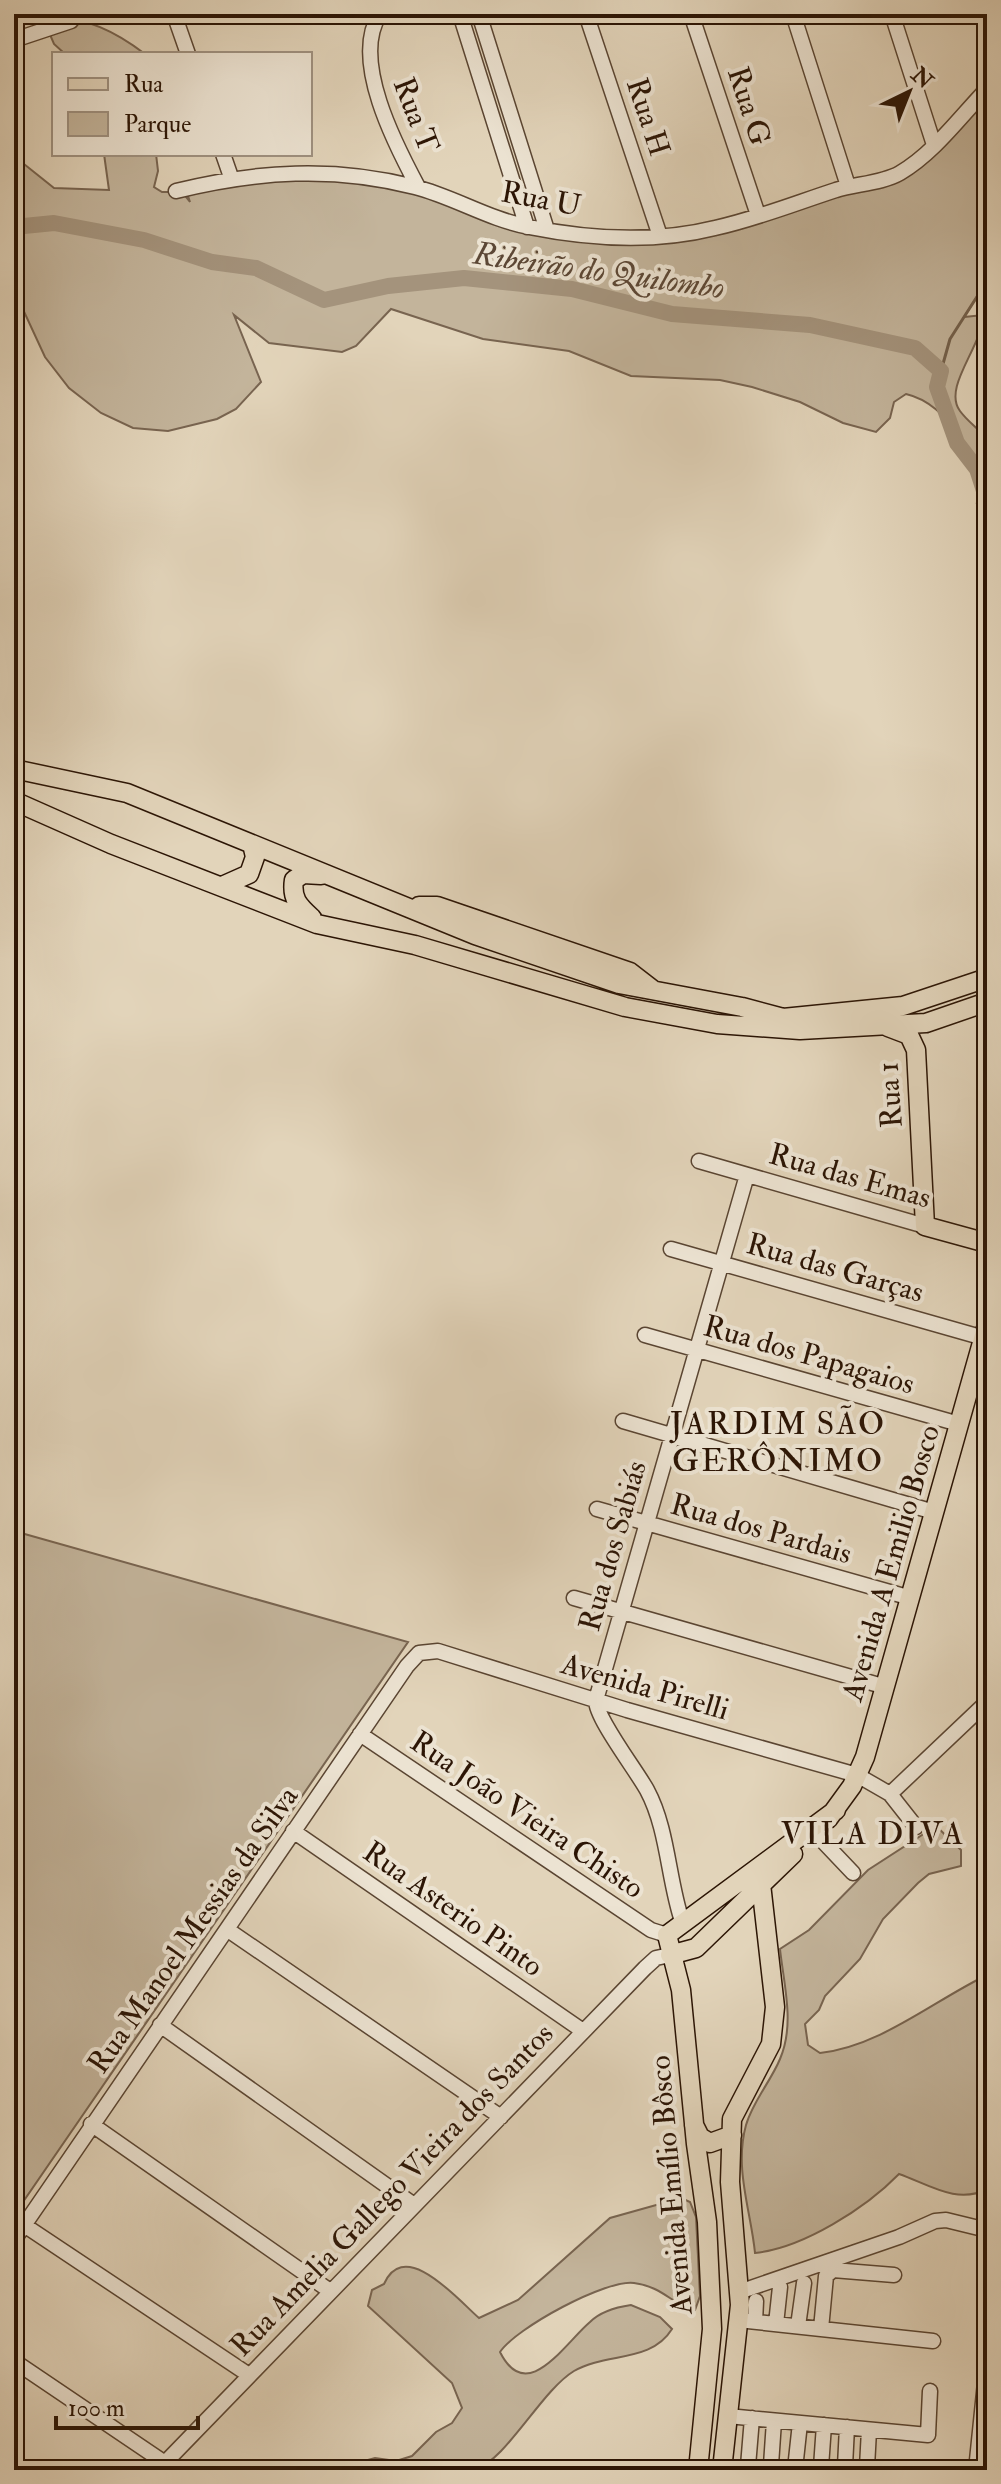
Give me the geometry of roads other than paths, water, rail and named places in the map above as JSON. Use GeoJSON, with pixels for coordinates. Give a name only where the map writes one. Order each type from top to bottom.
{"type":"FeatureCollection","features":[{"type":"Feature","properties":{"kind":"main road"},"geometry":{"type":"LineString","coordinates":[[14,769],[127,793],[475,935],[619,984],[742,1007],[783,1018],[903,1006],[987,978]]}},
{"type":"Feature","properties":{"kind":"main road"},"geometry":{"type":"LineString","coordinates":[[14,801],[111,844],[317,924],[415,945],[625,1007],[717,1024],[800,1030],[926,1023],[987,1002]]}},
{"type":"Feature","properties":{"kind":"main road"},"geometry":{"type":"LineString","coordinates":[[222,886],[249,874],[255,857],[252,844]]}},
{"type":"Feature","properties":{"kind":"main road"},"geometry":{"type":"LineString","coordinates":[[317,924],[297,905],[292,892],[294,880],[303,874],[327,874]]}},
{"type":"Feature","properties":{"kind":"main road","name":"Rua 1"},"geometry":{"type":"LineString","coordinates":[[885,1026],[909,1035],[916,1050],[925,1226]]}},
{"type":"Feature","properties":{"kind":"main road","name":"Rua das Emas"},"geometry":{"type":"LineString","coordinates":[[925,1226],[987,1243]]}},
{"type":"Feature","properties":{"kind":"main road","name":"Avenida A Emilio Bosco"},"geometry":{"type":"LineString","coordinates":[[836,1810],[857,1775],[886,1687],[985,1332]]}},
{"type":"Feature","properties":{"kind":"main road"},"geometry":{"type":"LineString","coordinates":[[667,1935],[836,1810]]}},
{"type":"Feature","properties":{"kind":"main road"},"geometry":{"type":"LineString","coordinates":[[670,1955],[696,1948],[836,1810]]}},
{"type":"Feature","properties":{"kind":"main road","name":"Avenida Emílio Bôsco"},"geometry":{"type":"LineString","coordinates":[[722,2470],[744,2325],[730,2182],[732,2119],[771,2044],[775,2007],[761,1884]]}},
{"type":"Feature","properties":{"kind":"main road"},"geometry":{"type":"LineString","coordinates":[[682,1921],[688,1940],[696,1948]]}},
{"type":"Feature","properties":{"kind":"main road","name":"Avenida Emílio Bôsco"},"geometry":{"type":"LineString","coordinates":[[667,1935],[681,1990],[706,2217],[712,2341],[698,2470]]}},
{"type":"Feature","properties":{"kind":"main road"},"geometry":{"type":"LineString","coordinates":[[694,2125],[700,2137],[710,2143],[732,2135]]}},
{"type":"Feature","properties":{"kind":"main road"},"geometry":{"type":"LineString","coordinates":[[712,2341],[723,2327],[744,2325]]}},
{"type":"Feature","properties":{"kind":"street"},"geometry":{"type":"LineString","coordinates":[[14,40],[71,21],[76,14]]}},
{"type":"Feature","properties":{"kind":"street"},"geometry":{"type":"LineString","coordinates":[[174,14],[187,52]]}},
{"type":"Feature","properties":{"kind":"street","name":"Rua T"},"geometry":{"type":"LineString","coordinates":[[380,14],[373,35],[372,81],[390,133],[418,187]]}},
{"type":"Feature","properties":{"kind":"street"},"geometry":{"type":"LineString","coordinates":[[460,14],[527,227]]}},
{"type":"Feature","properties":{"kind":"street"},"geometry":{"type":"LineString","coordinates":[[479,14],[547,230]]}},
{"type":"Feature","properties":{"kind":"street","name":"Rua H"},"geometry":{"type":"LineString","coordinates":[[586,14],[660,236]]}},
{"type":"Feature","properties":{"kind":"street","name":"Rua G"},"geometry":{"type":"LineString","coordinates":[[691,14],[758,215]]}},
{"type":"Feature","properties":{"kind":"street"},"geometry":{"type":"LineString","coordinates":[[793,14],[848,186]]}},
{"type":"Feature","properties":{"kind":"street"},"geometry":{"type":"LineString","coordinates":[[892,14],[934,145],[987,89]]}},
{"type":"Feature","properties":{"kind":"street","name":"Rua U"},"geometry":{"type":"LineString","coordinates":[[176,191],[231,177],[274,172],[323,173],[418,187],[477,213],[527,227],[611,237],[660,236],[716,228],[848,186],[897,175],[934,145]]}},
{"type":"Feature","properties":{"kind":"street"},"geometry":{"type":"LineString","coordinates":[[224,156],[231,177]]}},
{"type":"Feature","properties":{"kind":"street","name":"Rua das Emas"},"geometry":{"type":"LineString","coordinates":[[699,1161],[925,1226]]}},
{"type":"Feature","properties":{"kind":"street","name":"Rua dos Sabiás"},"geometry":{"type":"LineString","coordinates":[[596,1700],[747,1175]]}},
{"type":"Feature","properties":{"kind":"street","name":"Rua das Garças"},"geometry":{"type":"LineString","coordinates":[[671,1249],[985,1332]]}},
{"type":"Feature","properties":{"kind":"street","name":"Rua dos Papagaios"},"geometry":{"type":"LineString","coordinates":[[645,1335],[959,1424]]}},
{"type":"Feature","properties":{"kind":"street"},"geometry":{"type":"LineString","coordinates":[[623,1421],[934,1512]]}},
{"type":"Feature","properties":{"kind":"street","name":"Rua dos Pardais"},"geometry":{"type":"LineString","coordinates":[[597,1509],[911,1598]]}},
{"type":"Feature","properties":{"kind":"street"},"geometry":{"type":"LineString","coordinates":[[574,1598],[886,1687]]}},
{"type":"Feature","properties":{"kind":"street","name":"Avenida Pirelli"},"geometry":{"type":"LineString","coordinates":[[419,1653],[438,1651],[627,1710],[857,1775],[890,1794]]}},
{"type":"Feature","properties":{"kind":"street","name":"Rua Manoel Messias da Silva"},"geometry":{"type":"LineString","coordinates":[[14,2240],[293,1831],[419,1653]]}},
{"type":"Feature","properties":{"kind":"street"},"geometry":{"type":"LineString","coordinates":[[596,1700],[597,1715],[614,1733],[652,1802],[682,1921]]}},
{"type":"Feature","properties":{"kind":"street"},"geometry":{"type":"LineString","coordinates":[[916,1827],[890,1794],[987,1702]]}},
{"type":"Feature","properties":{"kind":"street"},"geometry":{"type":"LineString","coordinates":[[614,1733],[613,1721],[627,1710]]}},
{"type":"Feature","properties":{"kind":"street","name":"Rua João Vieira Chisto"},"geometry":{"type":"LineString","coordinates":[[360,1734],[651,1930],[667,1935]]}},
{"type":"Feature","properties":{"kind":"street","name":"Rua Asterio Pinto"},"geometry":{"type":"LineString","coordinates":[[293,1831],[583,2031]]}},
{"type":"Feature","properties":{"kind":"street"},"geometry":{"type":"LineString","coordinates":[[815,1833],[853,1873]]}},
{"type":"Feature","properties":{"kind":"street"},"geometry":{"type":"LineString","coordinates":[[228,1930],[501,2117]]}},
{"type":"Feature","properties":{"kind":"street","name":"Rua Amelia Gallego Vieira dos Santos"},"geometry":{"type":"LineString","coordinates":[[161,2466],[583,2031],[656,1958],[670,1955]]}},
{"type":"Feature","properties":{"kind":"street"},"geometry":{"type":"LineString","coordinates":[[160,2025],[414,2205]]}},
{"type":"Feature","properties":{"kind":"street"},"geometry":{"type":"LineString","coordinates":[[91,2124],[330,2291]]}},
{"type":"Feature","properties":{"kind":"street"},"geometry":{"type":"LineString","coordinates":[[739,2292],[899,2237],[935,2221],[946,2220],[987,2230]]}},
{"type":"Feature","properties":{"kind":"street"},"geometry":{"type":"LineString","coordinates":[[24,2225],[249,2375]]}},
{"type":"Feature","properties":{"kind":"street"},"geometry":{"type":"LineString","coordinates":[[821,2329],[826,2276],[833,2270],[894,2275]]}},
{"type":"Feature","properties":{"kind":"street"},"geometry":{"type":"LineString","coordinates":[[798,2326],[804,2283]]}},
{"type":"Feature","properties":{"kind":"street"},"geometry":{"type":"LineString","coordinates":[[776,2324],[780,2287]]}},
{"type":"Feature","properties":{"kind":"street"},"geometry":{"type":"LineString","coordinates":[[756,2301],[744,2325],[776,2324],[933,2341]]}},
{"type":"Feature","properties":{"kind":"street"},"geometry":{"type":"LineString","coordinates":[[14,2361],[161,2466]]}},
{"type":"Feature","properties":{"kind":"street"},"geometry":{"type":"LineString","coordinates":[[976,2470],[987,2363]]}},
{"type":"Feature","properties":{"kind":"street"},"geometry":{"type":"LineString","coordinates":[[728,2416],[928,2435],[930,2391]]}},
{"type":"Feature","properties":{"kind":"street"},"geometry":{"type":"LineString","coordinates":[[748,2466],[752,2418]]}},
{"type":"Feature","properties":{"kind":"street"},"geometry":{"type":"LineString","coordinates":[[771,2465],[774,2421]]}},
{"type":"Feature","properties":{"kind":"street"},"geometry":{"type":"LineString","coordinates":[[795,2469],[800,2423]]}},
{"type":"Feature","properties":{"kind":"street"},"geometry":{"type":"LineString","coordinates":[[821,2467],[824,2425]]}},
{"type":"Feature","properties":{"kind":"street"},"geometry":{"type":"LineString","coordinates":[[845,2466],[847,2427]]}},
{"type":"Feature","properties":{"kind":"street"},"geometry":{"type":"LineString","coordinates":[[867,2467],[869,2430]]}},
{"type":"Feature","properties":{"kind":"waterway","name":"Ribeirão do Quilombo"},"geometry":{"type":"LineString","coordinates":[[14,227],[54,223],[144,240],[212,262],[256,268],[324,300],[388,286],[464,278],[572,289],[672,314],[810,325],[915,348],[941,371],[937,387],[957,443],[977,469],[987,500]]}},
{"type":"Feature","properties":{"kind":"waterway"},"geometry":{"type":"LineString","coordinates":[[941,371],[950,339],[987,281]]}},
{"type":"Feature","properties":{"kind":"district","name":"JARDIM SÃO GERÔNIMO"},"geometry":{"type":"Point","coordinates":[778,1442]}},
{"type":"Feature","properties":{"kind":"district","name":"VILA DIVA"},"geometry":{"type":"Point","coordinates":[873,1834]}}]}
